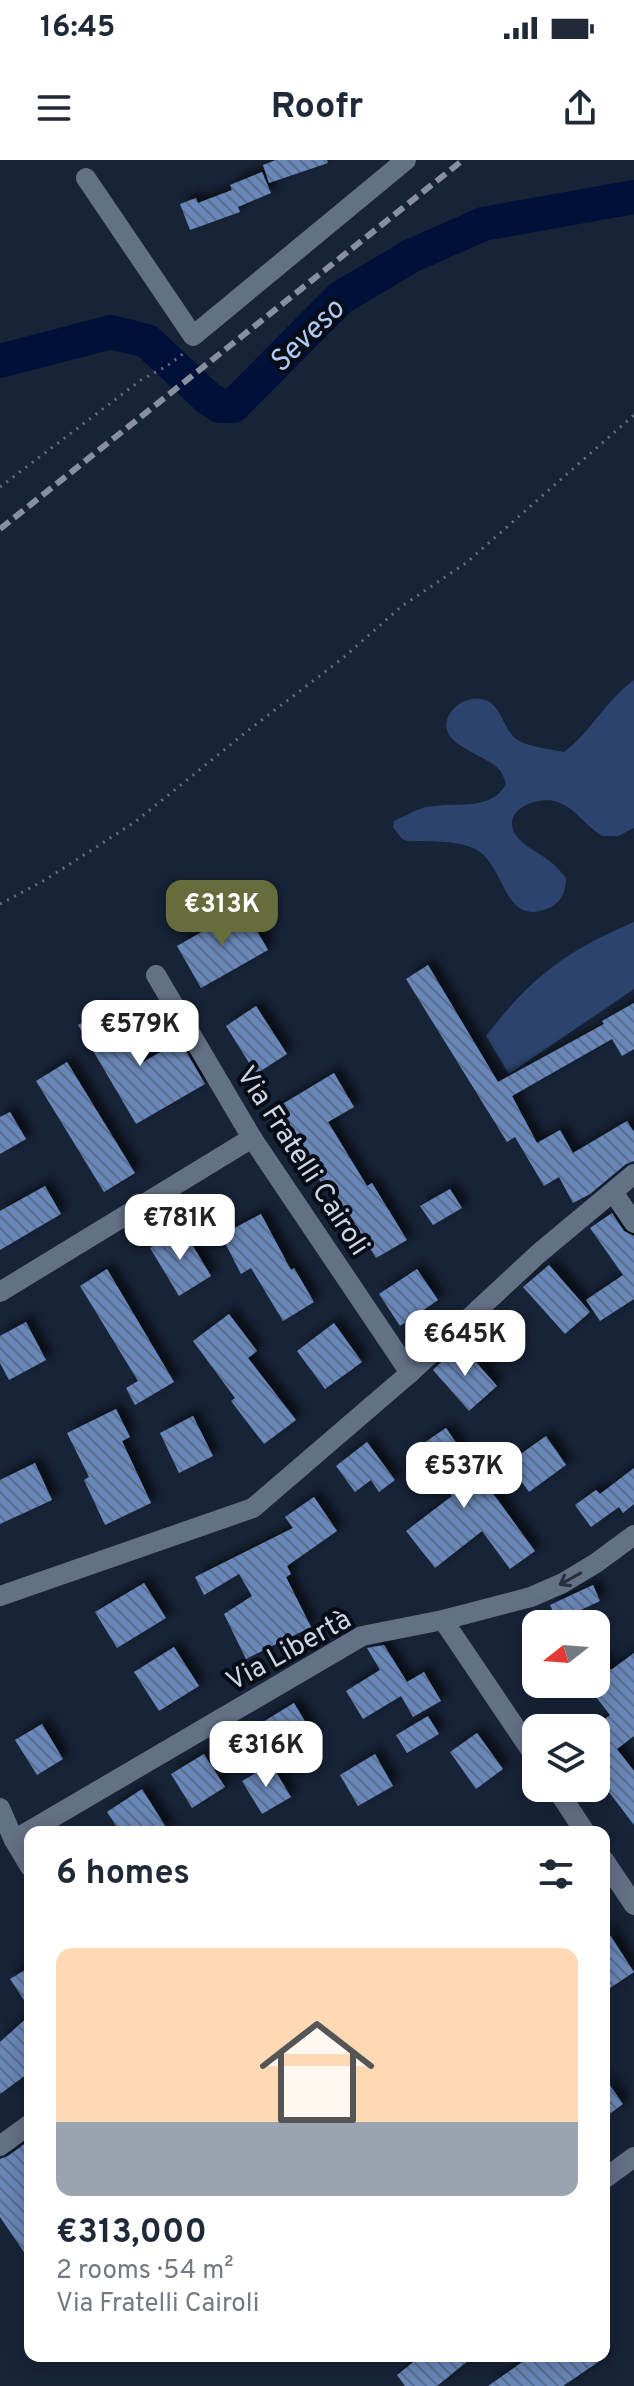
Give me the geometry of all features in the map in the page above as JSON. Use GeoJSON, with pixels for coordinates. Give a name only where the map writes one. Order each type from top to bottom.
{"type":"FeatureCollection","features":[{"type":"Feature","properties":{"kind":"street"},"geometry":{"type":"LineString","coordinates":[[86,178],[188,344],[406,160]]}},
{"type":"Feature","properties":{"kind":"street","name":"Via Fratelli Cairoli"},"geometry":{"type":"LineString","coordinates":[[156,975],[252,1138],[410,1373]]}},
{"type":"Feature","properties":{"kind":"street"},"geometry":{"type":"LineString","coordinates":[[0,1292],[252,1138]]}},
{"type":"Feature","properties":{"kind":"street"},"geometry":{"type":"LineString","coordinates":[[0,1596],[253,1508],[410,1373],[538,1254],[634,1174]]}},
{"type":"Feature","properties":{"kind":"street"},"geometry":{"type":"LineString","coordinates":[[613,1192],[634,1223]]}},
{"type":"Feature","properties":{"kind":"street","name":"Via Libertà"},"geometry":{"type":"LineString","coordinates":[[38,1826],[362,1636],[443,1620],[531,1597],[563,1583],[634,1535]]}},
{"type":"Feature","properties":{"kind":"street"},"geometry":{"type":"LineString","coordinates":[[443,1620],[522,1737]]}},
{"type":"Feature","properties":{"kind":"street"},"geometry":{"type":"LineString","coordinates":[[565,1802],[581,1826]]}},
{"type":"Feature","properties":{"kind":"street"},"geometry":{"type":"LineString","coordinates":[[0,1808],[24,1857]]}},
{"type":"Feature","properties":{"kind":"street","name":"Via Libertà"},"geometry":{"type":"LineString","coordinates":[[14,1840],[24,1834]]}},
{"type":"Feature","properties":{"kind":"street"},"geometry":{"type":"LineString","coordinates":[[610,1869],[634,1905]]}},
{"type":"Feature","properties":{"kind":"street"},"geometry":{"type":"LineString","coordinates":[[0,2146],[24,2128]]}},
{"type":"Feature","properties":{"kind":"street"},"geometry":{"type":"LineString","coordinates":[[610,2175],[634,2157]]}},
{"type":"Feature","properties":{"kind":"path"},"geometry":{"type":"LineString","coordinates":[[0,487],[141,380],[167,366],[188,344]]}},
{"type":"Feature","properties":{"kind":"path"},"geometry":{"type":"LineString","coordinates":[[0,904],[45,880],[135,822],[343,658],[402,606],[466,563],[634,415]]}},
{"type":"Feature","properties":{"kind":"shaded area"},"geometry":{"type":"Polygon","coordinates":[[[634,680],[634,828],[618,836],[602,836],[570,809],[550,800],[532,802],[513,817],[512,825],[518,838],[550,861],[566,878],[562,896],[553,906],[534,912],[522,909],[513,902],[485,857],[475,849],[450,842],[407,841],[393,827],[394,821],[423,808],[480,803],[499,793],[506,784],[498,768],[462,746],[448,733],[446,725],[449,715],[460,704],[474,699],[490,702],[516,739],[532,746],[564,752],[634,680]]]}},
{"type":"Feature","properties":{"kind":"shaded area"},"geometry":{"type":"Polygon","coordinates":[[[634,922],[634,989],[509,1074],[486,1036],[502,1015],[535,982],[569,955],[634,922]]]}},
{"type":"Feature","properties":{"kind":"building"},"geometry":{"type":"Polygon","coordinates":[[[276,160],[327,160],[328,163],[269,183],[263,165],[276,160]]]}},
{"type":"Feature","properties":{"kind":"building"},"geometry":{"type":"Polygon","coordinates":[[[262,172],[271,193],[238,207],[240,212],[190,230],[180,204],[196,198],[198,203],[232,190],[230,185],[262,172]]]}},
{"type":"Feature","properties":{"kind":"building"},"geometry":{"type":"Polygon","coordinates":[[[244,908],[268,950],[201,988],[177,946],[244,908]]]}},
{"type":"Feature","properties":{"kind":"building"},"geometry":{"type":"Polygon","coordinates":[[[428,965],[498,1082],[604,1024],[602,1021],[634,1003],[634,1049],[622,1056],[612,1039],[512,1096],[537,1143],[560,1130],[573,1153],[627,1121],[634,1132],[634,1161],[573,1203],[559,1177],[544,1186],[515,1137],[507,1142],[406,979],[428,965]]]}},
{"type":"Feature","properties":{"kind":"building"},"geometry":{"type":"Polygon","coordinates":[[[256,1006],[287,1054],[256,1074],[226,1026],[256,1006]]]}},
{"type":"Feature","properties":{"kind":"building"},"geometry":{"type":"Polygon","coordinates":[[[108,1007],[143,1062],[180,1041],[205,1084],[136,1124],[78,1025],[108,1007]]]}},
{"type":"Feature","properties":{"kind":"building"},"geometry":{"type":"Polygon","coordinates":[[[67,1062],[135,1173],[104,1192],[36,1081],[67,1062]]]}},
{"type":"Feature","properties":{"kind":"building"},"geometry":{"type":"Polygon","coordinates":[[[334,1073],[354,1107],[328,1122],[367,1186],[372,1183],[407,1240],[376,1258],[330,1185],[324,1188],[297,1141],[292,1144],[271,1111],[334,1073]]]}},
{"type":"Feature","properties":{"kind":"building"},"geometry":{"type":"Polygon","coordinates":[[[10,1112],[26,1139],[0,1154],[0,1117],[10,1112]]]}},
{"type":"Feature","properties":{"kind":"building"},"geometry":{"type":"Polygon","coordinates":[[[45,1186],[61,1214],[0,1250],[0,1211],[45,1186]]]}},
{"type":"Feature","properties":{"kind":"building"},"geometry":{"type":"Polygon","coordinates":[[[450,1189],[462,1208],[433,1225],[420,1206],[450,1189]]]}},
{"type":"Feature","properties":{"kind":"building"},"geometry":{"type":"Polygon","coordinates":[[[612,1213],[624,1231],[634,1236],[634,1299],[600,1321],[586,1300],[623,1275],[590,1228],[612,1213]]]}},
{"type":"Feature","properties":{"kind":"building"},"geometry":{"type":"Polygon","coordinates":[[[261,1214],[291,1270],[294,1268],[314,1302],[283,1321],[251,1268],[241,1274],[221,1235],[261,1214]]]}},
{"type":"Feature","properties":{"kind":"building"},"geometry":{"type":"Polygon","coordinates":[[[182,1228],[211,1276],[179,1296],[150,1248],[182,1228]]]}},
{"type":"Feature","properties":{"kind":"building"},"geometry":{"type":"Polygon","coordinates":[[[549,1265],[590,1312],[565,1334],[523,1287],[549,1265]]]}},
{"type":"Feature","properties":{"kind":"building"},"geometry":{"type":"Polygon","coordinates":[[[107,1269],[174,1382],[135,1405],[126,1388],[138,1381],[80,1286],[107,1269]]]}},
{"type":"Feature","properties":{"kind":"building"},"geometry":{"type":"Polygon","coordinates":[[[417,1269],[438,1300],[400,1326],[379,1294],[417,1269]]]}},
{"type":"Feature","properties":{"kind":"building"},"geometry":{"type":"Polygon","coordinates":[[[229,1314],[257,1351],[248,1358],[296,1420],[264,1444],[231,1401],[235,1398],[193,1341],[229,1314]]]}},
{"type":"Feature","properties":{"kind":"building"},"geometry":{"type":"Polygon","coordinates":[[[26,1322],[46,1360],[9,1380],[0,1363],[0,1336],[26,1322]]]}},
{"type":"Feature","properties":{"kind":"building"},"geometry":{"type":"Polygon","coordinates":[[[334,1323],[362,1362],[325,1389],[297,1351],[334,1323]]]}},
{"type":"Feature","properties":{"kind":"building"},"geometry":{"type":"Polygon","coordinates":[[[460,1344],[497,1386],[469,1411],[433,1370],[460,1344]]]}},
{"type":"Feature","properties":{"kind":"building"},"geometry":{"type":"Polygon","coordinates":[[[116,1409],[130,1437],[122,1441],[151,1503],[105,1525],[84,1480],[89,1477],[67,1433],[116,1409]]]}},
{"type":"Feature","properties":{"kind":"building"},"geometry":{"type":"Polygon","coordinates":[[[193,1416],[213,1456],[179,1473],[160,1433],[193,1416]]]}},
{"type":"Feature","properties":{"kind":"building"},"geometry":{"type":"Polygon","coordinates":[[[446,1428],[535,1551],[510,1569],[482,1531],[435,1568],[406,1531],[452,1496],[418,1447],[446,1428]]]}},
{"type":"Feature","properties":{"kind":"building"},"geometry":{"type":"Polygon","coordinates":[[[546,1436],[566,1465],[529,1492],[508,1463],[546,1436]]]}},
{"type":"Feature","properties":{"kind":"building"},"geometry":{"type":"Polygon","coordinates":[[[367,1442],[395,1480],[379,1492],[371,1480],[355,1492],[336,1466],[367,1442]]]}},
{"type":"Feature","properties":{"kind":"building"},"geometry":{"type":"Polygon","coordinates":[[[35,1463],[52,1500],[0,1524],[0,1480],[35,1463]]]}},
{"type":"Feature","properties":{"kind":"building"},"geometry":{"type":"Polygon","coordinates":[[[634,1468],[634,1504],[623,1513],[619,1507],[591,1527],[575,1505],[596,1490],[600,1494],[634,1468]]]}},
{"type":"Feature","properties":{"kind":"building"},"geometry":{"type":"Polygon","coordinates":[[[314,1497],[337,1531],[287,1566],[291,1574],[286,1577],[311,1627],[246,1659],[224,1614],[252,1596],[239,1574],[204,1595],[195,1577],[293,1528],[285,1517],[314,1497]]]}},
{"type":"Feature","properties":{"kind":"building"},"geometry":{"type":"Polygon","coordinates":[[[144,1583],[166,1618],[117,1648],[95,1612],[144,1583]]]}},
{"type":"Feature","properties":{"kind":"building"},"geometry":{"type":"Polygon","coordinates":[[[593,1585],[600,1601],[581,1610],[552,1610],[550,1605],[593,1585]]]}},
{"type":"Feature","properties":{"kind":"building"},"geometry":{"type":"Polygon","coordinates":[[[384,1645],[407,1682],[424,1672],[441,1701],[413,1717],[401,1696],[363,1719],[346,1691],[380,1670],[367,1648],[384,1645]]]}},
{"type":"Feature","properties":{"kind":"building"},"geometry":{"type":"Polygon","coordinates":[[[174,1647],[199,1686],[159,1711],[134,1672],[174,1647]]]}},
{"type":"Feature","properties":{"kind":"building"},"geometry":{"type":"Polygon","coordinates":[[[634,1653],[634,1736],[617,1749],[634,1771],[634,1825],[610,1793],[609,1714],[597,1698],[610,1698],[610,1669],[634,1653]]]}},
{"type":"Feature","properties":{"kind":"building"},"geometry":{"type":"Polygon","coordinates":[[[294,1703],[313,1735],[278,1758],[258,1725],[294,1703]]]}},
{"type":"Feature","properties":{"kind":"building"},"geometry":{"type":"Polygon","coordinates":[[[428,1716],[439,1734],[407,1753],[396,1735],[428,1716]]]}},
{"type":"Feature","properties":{"kind":"building"},"geometry":{"type":"Polygon","coordinates":[[[42,1724],[63,1759],[37,1775],[15,1740],[42,1724]]]}},
{"type":"Feature","properties":{"kind":"building"},"geometry":{"type":"Polygon","coordinates":[[[477,1733],[503,1769],[476,1789],[450,1752],[477,1733]]]}},
{"type":"Feature","properties":{"kind":"building"},"geometry":{"type":"Polygon","coordinates":[[[204,1754],[225,1787],[192,1808],[171,1774],[204,1754]]]}},
{"type":"Feature","properties":{"kind":"building"},"geometry":{"type":"Polygon","coordinates":[[[375,1754],[393,1786],[358,1806],[340,1775],[375,1754]]]}},
{"type":"Feature","properties":{"kind":"building"},"geometry":{"type":"Polygon","coordinates":[[[271,1764],[291,1797],[262,1814],[242,1781],[271,1764]]]}},
{"type":"Feature","properties":{"kind":"building"},"geometry":{"type":"Polygon","coordinates":[[[142,1789],[165,1826],[116,1826],[107,1812],[142,1789]]]}},
{"type":"Feature","properties":{"kind":"building"},"geometry":{"type":"Polygon","coordinates":[[[610,1935],[634,1972],[610,1988],[610,1935]]]}},
{"type":"Feature","properties":{"kind":"building"},"geometry":{"type":"Polygon","coordinates":[[[24,1971],[24,2000],[10,1979],[24,1971]]]}},
{"type":"Feature","properties":{"kind":"building"},"geometry":{"type":"Polygon","coordinates":[[[24,2020],[24,2076],[0,2094],[0,2042],[24,2020]]]}},
{"type":"Feature","properties":{"kind":"building"},"geometry":{"type":"Polygon","coordinates":[[[610,2086],[623,2104],[610,2114],[610,2086]]]}},
{"type":"Feature","properties":{"kind":"building"},"geometry":{"type":"Polygon","coordinates":[[[24,2144],[24,2252],[0,2217],[0,2159],[24,2144]]]}},
{"type":"Feature","properties":{"kind":"building"},"geometry":{"type":"Polygon","coordinates":[[[413,2362],[467,2362],[437,2386],[405,2386],[397,2375],[413,2362]]]}},
{"type":"Feature","properties":{"kind":"building"},"geometry":{"type":"Polygon","coordinates":[[[522,2362],[598,2362],[563,2386],[488,2386],[522,2362]]]}},
{"type":"Feature","properties":{"kind":"waterway","name":"Seveso"},"geometry":{"type":"LineString","coordinates":[[0,361],[111,332],[147,341],[208,398],[220,406],[233,406],[340,298],[411,256],[483,224],[634,197]]}},
{"type":"Feature","properties":{"kind":"railway"},"geometry":{"type":"LineString","coordinates":[[0,529],[463,160]]}}]}
